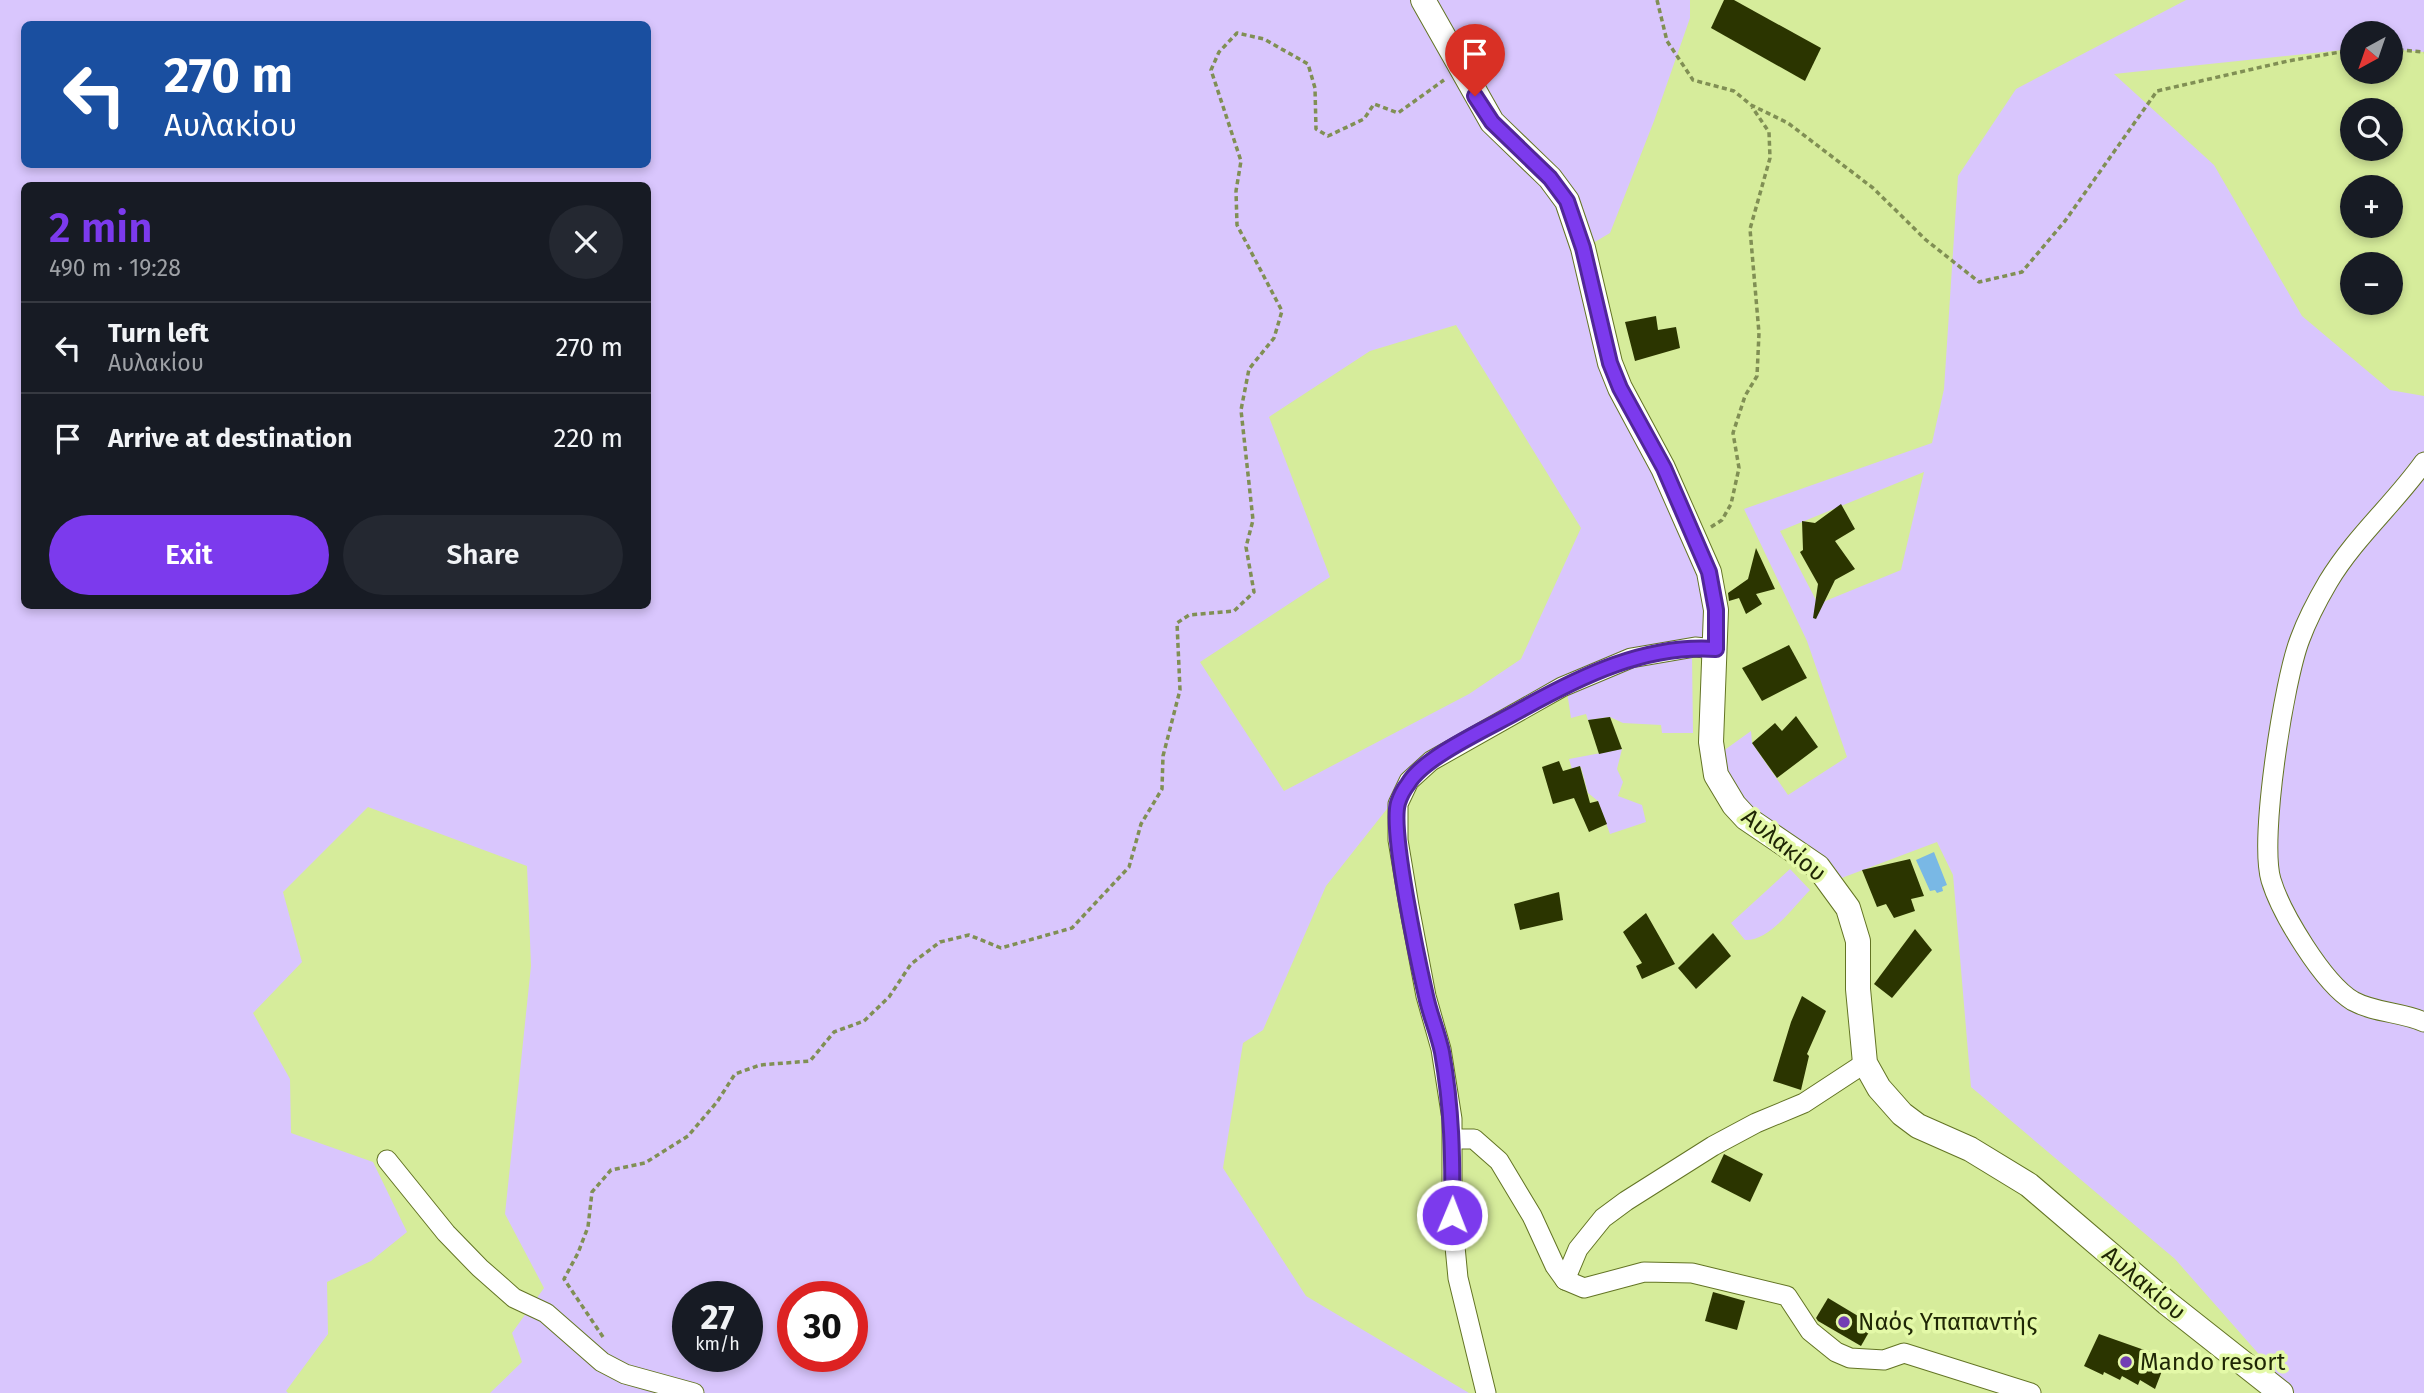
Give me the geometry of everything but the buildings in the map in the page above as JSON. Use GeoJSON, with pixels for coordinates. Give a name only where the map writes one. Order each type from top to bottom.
{"type":"FeatureCollection","features":[{"type":"Feature","properties":{"kind":"street","name":"Αυλακίου"},"geometry":{"type":"LineString","coordinates":[[1423,0],[1459,68],[1492,122],[1550,178],[1567,201],[1583,248],[1610,363],[1696,538],[1713,590],[1716,649],[1711,742],[1716,775],[1734,805],[1746,818],[1818,867],[1848,908],[1858,941],[1858,999],[1865,1063],[1879,1088],[1902,1114],[1918,1126],[1998,1165],[2029,1185],[2167,1303],[2281,1393]]}},
{"type":"Feature","properties":{"kind":"street"},"geometry":{"type":"LineString","coordinates":[[2424,462],[2407,486],[2352,546],[2327,583],[2300,639],[2284,700],[2269,841],[2270,879],[2297,935],[2320,970],[2353,1001],[2376,1010],[2410,1016],[2424,1022]]}},
{"type":"Feature","properties":{"kind":"street"},"geometry":{"type":"LineString","coordinates":[[1486,1393],[1479,1377],[1458,1278],[1452,1215],[1453,1139],[1441,1049],[1426,996],[1398,840],[1398,804],[1409,781],[1431,761],[1562,687],[1631,658],[1695,647],[1716,649]]}},
{"type":"Feature","properties":{"kind":"street"},"geometry":{"type":"LineString","coordinates":[[1565,1280],[1578,1249],[1603,1218],[1713,1146],[1756,1123],[1804,1103],[1865,1063]]}},
{"type":"Feature","properties":{"kind":"street"},"geometry":{"type":"LineString","coordinates":[[1453,1139],[1474,1139],[1499,1161],[1532,1216],[1555,1266],[1565,1280],[1584,1288],[1644,1272],[1692,1273],[1787,1296],[1818,1338],[1836,1352],[1850,1358],[1884,1360],[1904,1353],[2031,1393]]}},
{"type":"Feature","properties":{"kind":"street"},"geometry":{"type":"LineString","coordinates":[[387,1160],[446,1233],[514,1298],[546,1313],[602,1362],[625,1374],[694,1393]]}},
{"type":"Feature","properties":{"kind":"path"},"geometry":{"type":"LineString","coordinates":[[1657,0],[1667,41],[1693,80],[1734,91],[1751,105],[1788,123],[1862,180],[1926,240],[1979,282],[2022,272],[2065,221],[2157,91],[2340,52]]}},
{"type":"Feature","properties":{"kind":"path"},"geometry":{"type":"LineString","coordinates":[[606,1341],[564,1279],[579,1254],[588,1227],[592,1192],[611,1170],[645,1163],[688,1136],[717,1102],[735,1073],[760,1065],[810,1061],[834,1032],[864,1021],[889,997],[911,964],[940,942],[969,935],[1001,948],[1072,928],[1129,867],[1141,824],[1162,789],[1163,756],[1180,690],[1177,623],[1189,615],[1234,611],[1254,592],[1246,547],[1253,520],[1241,410],[1249,369],[1274,338],[1282,311],[1237,225],[1237,191],[1241,161],[1211,70],[1219,52],[1237,33],[1264,39],[1308,64],[1315,88],[1316,129],[1328,136],[1364,119],[1374,104],[1398,113],[1459,68]]}},
{"type":"Feature","properties":{"kind":"path"},"geometry":{"type":"LineString","coordinates":[[2403,50],[2424,52]]}},
{"type":"Feature","properties":{"kind":"path"},"geometry":{"type":"LineString","coordinates":[[1696,538],[1722,520],[1731,504],[1740,468],[1732,433],[1745,396],[1757,376],[1759,333],[1752,280],[1750,229],[1770,158],[1769,132],[1751,105]]}},
{"type":"Feature","properties":{"kind":"shaded area"},"geometry":{"type":"Polygon","coordinates":[[[0,0],[1690,0],[1690,18],[1654,121],[1610,233],[1583,249],[1608,363],[1707,572],[1715,649],[1692,655],[1693,733],[1662,733],[1661,725],[1623,723],[1610,717],[1588,720],[1586,714],[1571,718],[1566,685],[1409,781],[1326,886],[1263,1030],[1243,1043],[1223,1168],[1306,1296],[1469,1393],[490,1393],[522,1362],[512,1333],[544,1288],[505,1214],[531,966],[527,866],[368,807],[283,892],[302,962],[253,1013],[290,1079],[291,1133],[373,1162],[407,1232],[371,1261],[327,1282],[328,1334],[286,1391],[288,1393],[0,1393],[0,0]],[[1456,325],[1370,351],[1269,417],[1330,577],[1200,662],[1284,791],[1469,694],[1521,659],[1581,528],[1456,325]]]}},
{"type":"Feature","properties":{"kind":"shaded area"},"geometry":{"type":"Polygon","coordinates":[[[2186,0],[2424,0],[2424,52],[2403,50],[2403,21],[2340,21],[2340,50],[2114,74],[2214,165],[2302,316],[2390,390],[2424,396],[2424,1393],[2293,1393],[2175,1259],[1971,1087],[1953,875],[1937,842],[1831,882],[1779,843],[1712,759],[1751,731],[1752,743],[1788,795],[1847,757],[1807,641],[1744,509],[1932,443],[1944,389],[1958,176],[2016,89],[2186,0]],[[1924,472],[1780,531],[1818,604],[1901,570],[1924,472]]]}},
{"type":"Feature","properties":{"kind":"shaded area"},"geometry":{"type":"Polygon","coordinates":[[[1622,749],[1617,769],[1623,782],[1618,796],[1642,805],[1646,822],[1610,834],[1598,801],[1588,793],[1581,767],[1572,769],[1569,759],[1622,749]]]}},
{"type":"Feature","properties":{"kind":"shaded area"},"geometry":{"type":"Polygon","coordinates":[[[1790,869],[1810,890],[1772,929],[1754,939],[1745,940],[1731,923],[1790,869]]]}},
{"type":"Feature","properties":{"kind":"water"},"geometry":{"type":"Polygon","coordinates":[[[1934,852],[1947,885],[1942,887],[1943,891],[1937,893],[1935,890],[1930,891],[1916,860],[1934,852]]]}},
{"type":"Feature","properties":{"kind":"place","name":"Ναός Υπαπαντής"},"geometry":{"type":"Point","coordinates":[1844,1322]}},
{"type":"Feature","properties":{"kind":"place","name":"Mando resort"},"geometry":{"type":"Point","coordinates":[2126,1362]}},
{"type":"Feature","properties":{"kind":"route"},"geometry":{"type":"LineString","coordinates":[[1452,1215],[1452,1119],[1441,1049],[1426,996],[1409,906],[1398,840],[1398,804],[1409,781],[1431,761],[1562,687],[1631,658],[1695,647],[1716,649],[1717,627],[1713,590],[1703,556],[1664,468],[1620,388],[1610,363],[1583,248],[1567,201],[1550,178],[1492,122],[1475,96]]}}]}
